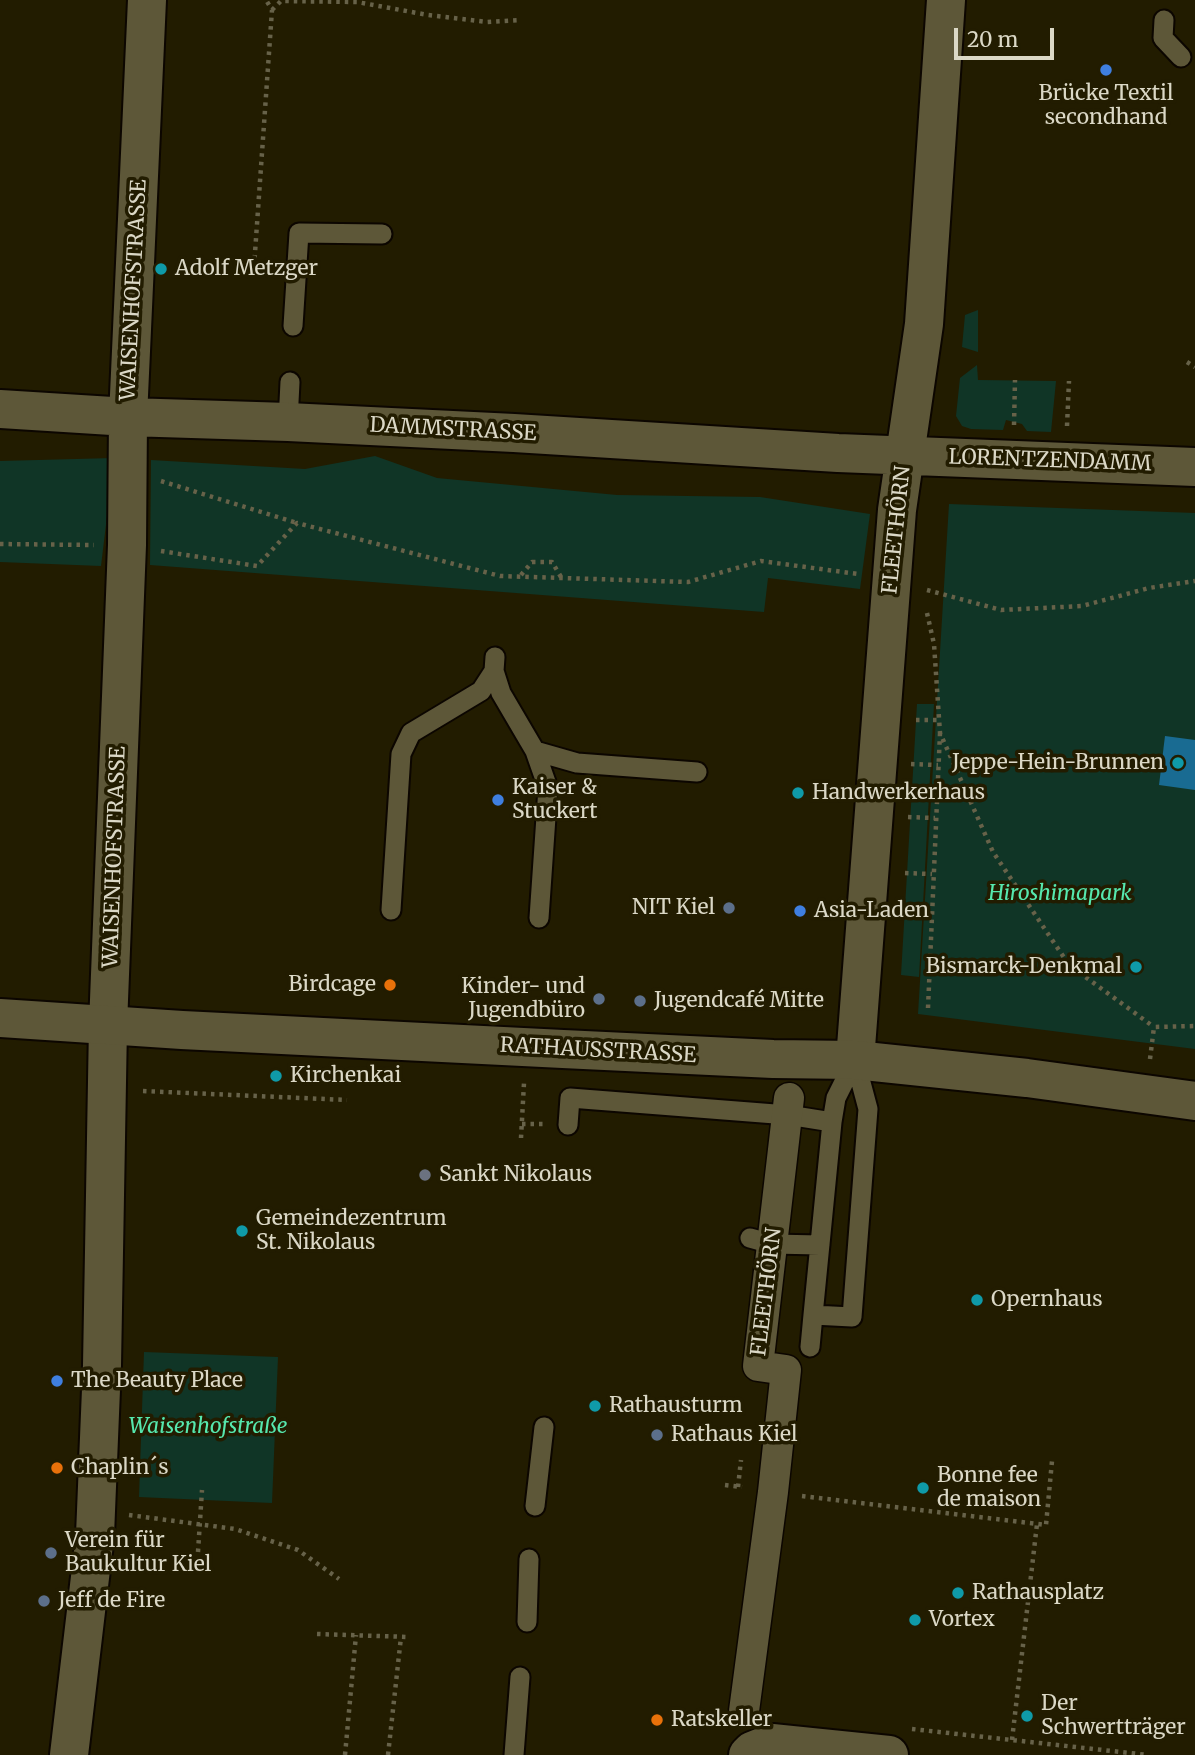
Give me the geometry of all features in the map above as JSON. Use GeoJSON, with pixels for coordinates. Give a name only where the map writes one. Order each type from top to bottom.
{"type":"FeatureCollection","features":[{"type":"Feature","properties":{"kind":"street","name":"WAISENHOFSTRASSE"},"geometry":{"type":"LineString","coordinates":[[69,1755],[96,1510],[108,1025],[127,545],[128,417],[147,0]]}},
{"type":"Feature","properties":{"kind":"street","name":"FLEETHÖRN"},"geometry":{"type":"LineString","coordinates":[[855,1060],[897,510],[924,324],[946,0]]}},
{"type":"Feature","properties":{"kind":"street","name":"DAMMSTRASSE"},"geometry":{"type":"LineString","coordinates":[[0,409],[905,454]]}},
{"type":"Feature","properties":{"kind":"street","name":"LORENTZENDAMM"},"geometry":{"type":"LineString","coordinates":[[905,454],[1195,467]]}},
{"type":"Feature","properties":{"kind":"street","name":"RATHAUSSTRASSE"},"geometry":{"type":"LineString","coordinates":[[0,1018],[526,1047],[773,1059],[855,1060],[1027,1078],[1195,1101]]}},
{"type":"Feature","properties":{"kind":"street","name":"FLEETHÖRN"},"geometry":{"type":"LineString","coordinates":[[744,1711],[786,1370],[758,1366],[761,1241],[789,1107]]}},
{"type":"Feature","properties":{"kind":"street"},"geometry":{"type":"LineString","coordinates":[[748,1755],[772,1743],[897,1742]]}},
{"type":"Feature","properties":{"kind":"lane"},"geometry":{"type":"LineString","coordinates":[[1164,20],[1163,38],[1181,57]]}},
{"type":"Feature","properties":{"kind":"lane"},"geometry":{"type":"LineString","coordinates":[[293,326],[299,233],[382,234]]}},
{"type":"Feature","properties":{"kind":"lane"},"geometry":{"type":"LineString","coordinates":[[288,422],[290,382]]}},
{"type":"Feature","properties":{"kind":"lane"},"geometry":{"type":"LineString","coordinates":[[391,910],[401,754],[411,733],[481,691],[495,664],[500,692],[535,751],[548,788],[539,918]]}},
{"type":"Feature","properties":{"kind":"lane"},"geometry":{"type":"LineString","coordinates":[[535,751],[577,763],[697,772]]}},
{"type":"Feature","properties":{"kind":"lane"},"geometry":{"type":"LineString","coordinates":[[810,1347],[832,1122],[836,1098],[855,1060]]}},
{"type":"Feature","properties":{"kind":"lane"},"geometry":{"type":"LineString","coordinates":[[813,1315],[852,1317],[868,1109],[855,1060]]}},
{"type":"Feature","properties":{"kind":"lane"},"geometry":{"type":"LineString","coordinates":[[568,1125],[570,1098],[789,1107],[832,1122]]}},
{"type":"Feature","properties":{"kind":"lane"},"geometry":{"type":"LineString","coordinates":[[761,1241],[820,1245]]}},
{"type":"Feature","properties":{"kind":"lane"},"geometry":{"type":"LineString","coordinates":[[535,1506],[544,1427]]}},
{"type":"Feature","properties":{"kind":"lane"},"geometry":{"type":"LineString","coordinates":[[527,1622],[529,1559]]}},
{"type":"Feature","properties":{"kind":"lane"},"geometry":{"type":"LineString","coordinates":[[514,1755],[520,1677]]}},
{"type":"Feature","properties":{"kind":"path"},"geometry":{"type":"LineString","coordinates":[[254,267],[272,10],[266,0]]}},
{"type":"Feature","properties":{"kind":"path"},"geometry":{"type":"LineString","coordinates":[[272,10],[281,1],[357,2],[487,22],[520,20]]}},
{"type":"Feature","properties":{"kind":"path"},"geometry":{"type":"LineString","coordinates":[[1187,362],[1195,367]]}},
{"type":"Feature","properties":{"kind":"path"},"geometry":{"type":"LineString","coordinates":[[1014,459],[1015,380]]}},
{"type":"Feature","properties":{"kind":"path"},"geometry":{"type":"LineString","coordinates":[[1068,461],[1069,381]]}},
{"type":"Feature","properties":{"kind":"path"},"geometry":{"type":"LineString","coordinates":[[128,470],[297,523],[500,576],[688,582],[761,561],[891,579]]}},
{"type":"Feature","properties":{"kind":"path"},"geometry":{"type":"LineString","coordinates":[[0,544],[127,545],[257,566],[297,523]]}},
{"type":"Feature","properties":{"kind":"path"},"geometry":{"type":"LineString","coordinates":[[520,576],[531,562],[552,562],[561,577]]}},
{"type":"Feature","properties":{"kind":"path"},"geometry":{"type":"LineString","coordinates":[[924,600],[922,589],[1001,610],[1082,606],[1149,588],[1195,581]]}},
{"type":"Feature","properties":{"kind":"path"},"geometry":{"type":"LineString","coordinates":[[927,611],[933,644],[940,733],[928,1008]]}},
{"type":"Feature","properties":{"kind":"path"},"geometry":{"type":"LineString","coordinates":[[940,733],[992,852],[1069,964],[1154,1027],[1195,1026]]}},
{"type":"Feature","properties":{"kind":"path"},"geometry":{"type":"LineString","coordinates":[[1147,1095],[1154,1027]]}},
{"type":"Feature","properties":{"kind":"path"},"geometry":{"type":"LineString","coordinates":[[521,1138],[526,1047]]}},
{"type":"Feature","properties":{"kind":"path"},"geometry":{"type":"LineString","coordinates":[[107,1089],[347,1100]]}},
{"type":"Feature","properties":{"kind":"path"},"geometry":{"type":"LineString","coordinates":[[738,1487],[741,1460]]}},
{"type":"Feature","properties":{"kind":"path"},"geometry":{"type":"LineString","coordinates":[[725,1485],[1046,1525],[1052,1461]]}},
{"type":"Feature","properties":{"kind":"path"},"geometry":{"type":"LineString","coordinates":[[198,1552],[202,1490]]}},
{"type":"Feature","properties":{"kind":"path"},"geometry":{"type":"LineString","coordinates":[[96,1510],[235,1530],[298,1550],[339,1579]]}},
{"type":"Feature","properties":{"kind":"path"},"geometry":{"type":"LineString","coordinates":[[1012,1740],[1037,1524]]}},
{"type":"Feature","properties":{"kind":"path"},"geometry":{"type":"LineString","coordinates":[[317,1633],[409,1637]]}},
{"type":"Feature","properties":{"kind":"path"},"geometry":{"type":"LineString","coordinates":[[345,1755],[356,1635]]}},
{"type":"Feature","properties":{"kind":"path"},"geometry":{"type":"LineString","coordinates":[[388,1755],[401,1637]]}},
{"type":"Feature","properties":{"kind":"path"},"geometry":{"type":"LineString","coordinates":[[897,1742],[1012,1740],[1148,1755]]}},
{"type":"Feature","properties":{"kind":"green space"},"geometry":{"type":"Polygon","coordinates":[[[978,310],[978,352],[962,347],[965,315],[978,310]]]}},
{"type":"Feature","properties":{"kind":"green space"},"geometry":{"type":"Polygon","coordinates":[[[977,365],[978,380],[1056,381],[1051,432],[1027,431],[1022,424],[1006,420],[1003,430],[971,429],[962,426],[956,416],[960,378],[977,365]]]}},
{"type":"Feature","properties":{"kind":"green space"},"geometry":{"type":"Polygon","coordinates":[[[375,456],[437,478],[617,495],[760,497],[870,514],[860,589],[768,578],[764,612],[150,565],[151,460],[305,469],[375,456]]]}},
{"type":"Feature","properties":{"kind":"green space"},"geometry":{"type":"Polygon","coordinates":[[[114,458],[101,566],[0,562],[0,461],[114,458]]]}},
{"type":"Feature","properties":{"kind":"green space","name":"Hiroshimapark"},"geometry":{"type":"Polygon","coordinates":[[[949,504],[1195,513],[1195,1049],[918,1014],[949,504]]]}},
{"type":"Feature","properties":{"kind":"green space"},"geometry":{"type":"Polygon","coordinates":[[[917,704],[934,704],[919,977],[901,975],[917,704]]]}},
{"type":"Feature","properties":{"kind":"green space","name":"Waisenhofstraße"},"geometry":{"type":"Polygon","coordinates":[[[144,1352],[278,1357],[272,1503],[139,1497],[144,1352]]]}},
{"type":"Feature","properties":{"kind":"water","name":"Jeppe-Hein-Brunnen"},"geometry":{"type":"Polygon","coordinates":[[[1165,736],[1195,740],[1195,790],[1159,785],[1165,736]]]}},
{"type":"Feature","properties":{"kind":"place","name":"Brücke Textil secondhand"},"geometry":{"type":"Point","coordinates":[1106,70]}},
{"type":"Feature","properties":{"kind":"place","name":"Adolf Metzger"},"geometry":{"type":"Point","coordinates":[161,269]}},
{"type":"Feature","properties":{"kind":"place","name":"Jeppe-Hein-Brunnen"},"geometry":{"type":"Point","coordinates":[1178,763]}},
{"type":"Feature","properties":{"kind":"place","name":"Handwerkerhaus"},"geometry":{"type":"Point","coordinates":[798,793]}},
{"type":"Feature","properties":{"kind":"place","name":"Kaiser & Stuckert"},"geometry":{"type":"Point","coordinates":[498,800]}},
{"type":"Feature","properties":{"kind":"place","name":"NIT Kiel"},"geometry":{"type":"Point","coordinates":[729,908]}},
{"type":"Feature","properties":{"kind":"place","name":"Asia-Laden"},"geometry":{"type":"Point","coordinates":[800,911]}},
{"type":"Feature","properties":{"kind":"place","name":"Bismarck-Denkmal"},"geometry":{"type":"Point","coordinates":[1136,967]}},
{"type":"Feature","properties":{"kind":"place","name":"Birdcage"},"geometry":{"type":"Point","coordinates":[390,985]}},
{"type":"Feature","properties":{"kind":"place","name":"Kinder- und Jugendbüro"},"geometry":{"type":"Point","coordinates":[599,999]}},
{"type":"Feature","properties":{"kind":"place","name":"Jugendcafé Mitte"},"geometry":{"type":"Point","coordinates":[640,1001]}},
{"type":"Feature","properties":{"kind":"place","name":"Kirchenkai"},"geometry":{"type":"Point","coordinates":[276,1076]}},
{"type":"Feature","properties":{"kind":"place","name":"Sankt Nikolaus"},"geometry":{"type":"Point","coordinates":[425,1175]}},
{"type":"Feature","properties":{"kind":"place","name":"Gemeindezentrum St. Nikolaus"},"geometry":{"type":"Point","coordinates":[242,1231]}},
{"type":"Feature","properties":{"kind":"place","name":"Opernhaus"},"geometry":{"type":"Point","coordinates":[977,1300]}},
{"type":"Feature","properties":{"kind":"place","name":"The Beauty Place"},"geometry":{"type":"Point","coordinates":[57,1381]}},
{"type":"Feature","properties":{"kind":"place","name":"Rathausturm"},"geometry":{"type":"Point","coordinates":[595,1406]}},
{"type":"Feature","properties":{"kind":"place","name":"Rathaus Kiel"},"geometry":{"type":"Point","coordinates":[657,1435]}},
{"type":"Feature","properties":{"kind":"place","name":"Chaplin´s"},"geometry":{"type":"Point","coordinates":[57,1468]}},
{"type":"Feature","properties":{"kind":"place","name":"Bonne fee de maison"},"geometry":{"type":"Point","coordinates":[923,1488]}},
{"type":"Feature","properties":{"kind":"place","name":"Verein für Baukultur Kiel"},"geometry":{"type":"Point","coordinates":[51,1553]}},
{"type":"Feature","properties":{"kind":"place","name":"Rathausplatz"},"geometry":{"type":"Point","coordinates":[958,1593]}},
{"type":"Feature","properties":{"kind":"place","name":"Jeff de Fire"},"geometry":{"type":"Point","coordinates":[44,1601]}},
{"type":"Feature","properties":{"kind":"place","name":"Vortex"},"geometry":{"type":"Point","coordinates":[915,1620]}},
{"type":"Feature","properties":{"kind":"place","name":"Der Schwertträger"},"geometry":{"type":"Point","coordinates":[1027,1716]}},
{"type":"Feature","properties":{"kind":"place","name":"Ratskeller"},"geometry":{"type":"Point","coordinates":[657,1720]}}]}
